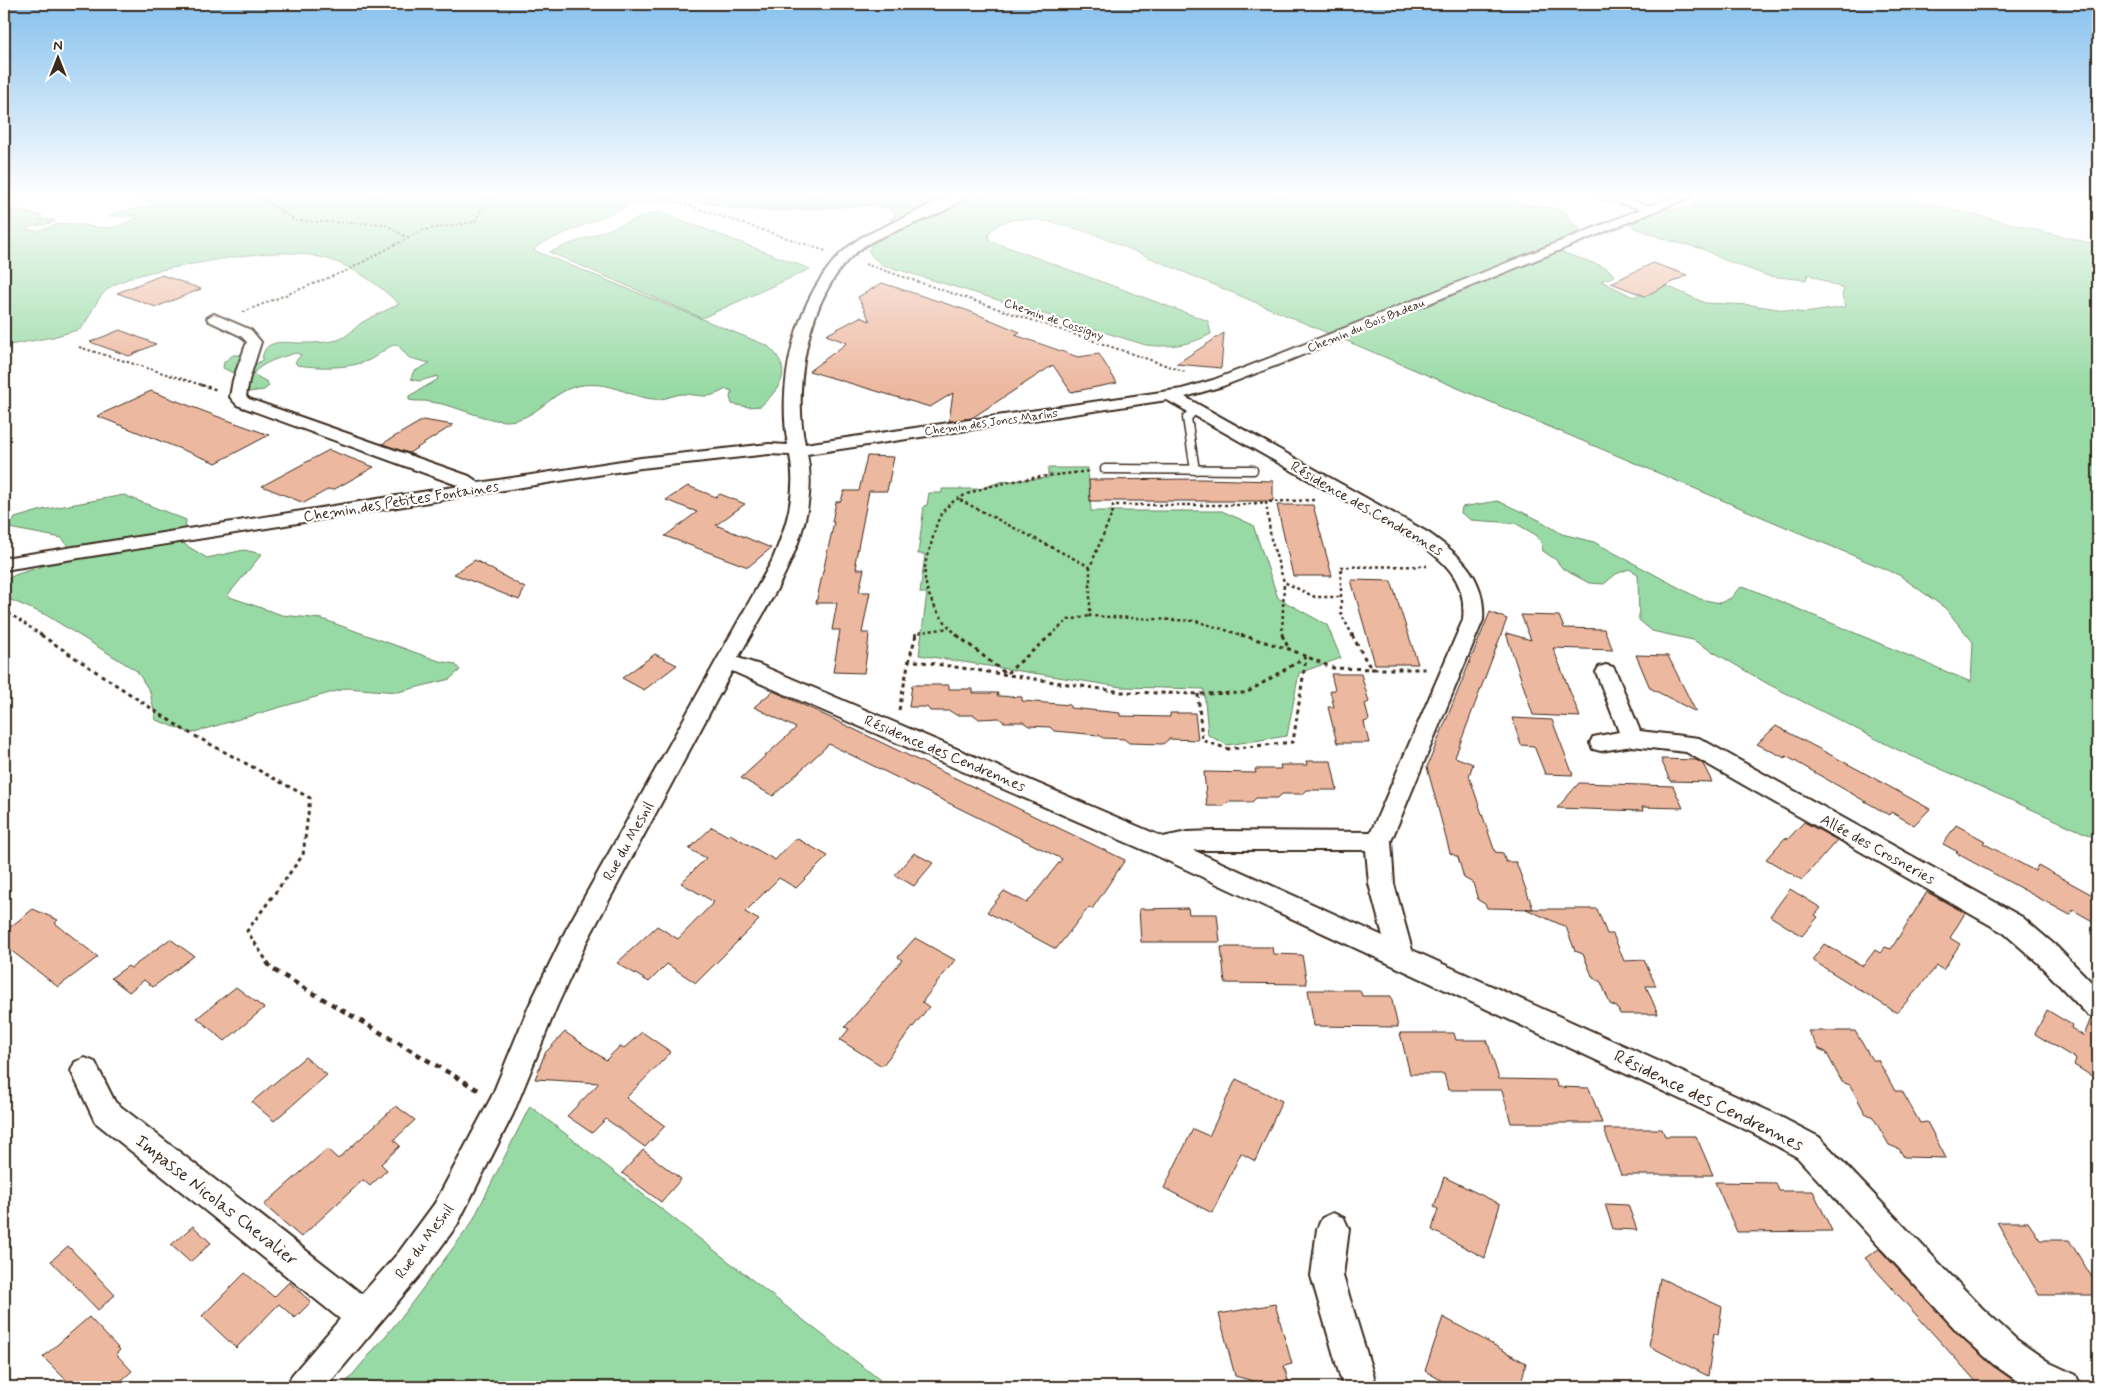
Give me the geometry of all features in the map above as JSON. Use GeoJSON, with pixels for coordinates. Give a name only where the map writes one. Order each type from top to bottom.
{"type":"FeatureCollection","features":[{"type":"Feature","properties":{"kind":"street","name":"Rue du Mesnil"},"geometry":{"type":"LineString","coordinates":[[304,1387],[410,1263],[446,1214],[503,1104],[575,938],[781,561],[791,538],[802,493],[799,450],[792,419],[794,370],[810,312],[840,260]]}},
{"type":"Feature","properties":{"kind":"street","name":"Chemin du Bois Badeau"},"geometry":{"type":"LineString","coordinates":[[1176,394],[1218,383],[1525,260]]}},
{"type":"Feature","properties":{"kind":"street"},"geometry":{"type":"LineString","coordinates":[[218,319],[246,333],[254,342],[241,380],[238,397],[243,402],[463,480],[477,489]]}},
{"type":"Feature","properties":{"kind":"street","name":"Chemin des Joncs Marins"},"geometry":{"type":"LineString","coordinates":[[799,450],[1176,394]]}},
{"type":"Feature","properties":{"kind":"street","name":"Résidence des Cendrennes"},"geometry":{"type":"LineString","coordinates":[[1176,394],[1195,410],[1421,536],[1450,557],[1458,566],[1470,587],[1475,608],[1473,620],[1379,841],[1377,860],[1387,910],[1400,954]]}},
{"type":"Feature","properties":{"kind":"street","name":"Chemin des Petites Fontaines"},"geometry":{"type":"LineString","coordinates":[[4,564],[64,552],[641,463],[769,449],[799,450]]}},
{"type":"Feature","properties":{"kind":"street","name":"Résidence des Cendrennes"},"geometry":{"type":"LineString","coordinates":[[727,662],[752,670],[1162,847],[1400,954],[1763,1123],[1808,1147],[1970,1320],[2005,1352],[2038,1375],[2064,1387]]}},
{"type":"Feature","properties":{"kind":"street"},"geometry":{"type":"LineString","coordinates":[[1606,672],[1632,738]]}},
{"type":"Feature","properties":{"kind":"street","name":"Allée des Crosneries"},"geometry":{"type":"LineString","coordinates":[[1601,742],[1632,738],[1692,744],[2013,925],[2035,940],[2068,978],[2098,1006]]}},
{"type":"Feature","properties":{"kind":"street"},"geometry":{"type":"LineString","coordinates":[[1162,847],[1187,841],[1216,840],[1379,841]]}},
{"type":"Feature","properties":{"kind":"street","name":"Impasse Nicolas Chevalier"},"geometry":{"type":"LineString","coordinates":[[86,1071],[105,1112],[364,1316]]}},
{"type":"Feature","properties":{"kind":"street"},"geometry":{"type":"LineString","coordinates":[[1333,1229],[1327,1276],[1360,1387]]}},
{"type":"Feature","properties":{"kind":"lane"},"geometry":{"type":"LineString","coordinates":[[1195,410],[1187,418],[1195,470]]}},
{"type":"Feature","properties":{"kind":"lane"},"geometry":{"type":"LineString","coordinates":[[1105,469],[1253,470]]}},
{"type":"Feature","properties":{"kind":"path"},"geometry":{"type":"LineString","coordinates":[[218,319],[348,270],[367,260]]}},
{"type":"Feature","properties":{"kind":"path","name":"Chemin de Cossigny"},"geometry":{"type":"LineString","coordinates":[[851,260],[1218,383]]}},
{"type":"Feature","properties":{"kind":"path"},"geometry":{"type":"LineString","coordinates":[[79,347],[238,397]]}},
{"type":"Feature","properties":{"kind":"path"},"geometry":{"type":"LineString","coordinates":[[1006,674],[964,644],[949,628],[929,595],[924,567],[937,524],[949,505],[976,492],[1025,480],[1105,469]]}},
{"type":"Feature","properties":{"kind":"path"},"geometry":{"type":"LineString","coordinates":[[1090,616],[1090,567],[1113,505],[1241,505],[1333,499],[1346,495]]}},
{"type":"Feature","properties":{"kind":"path"},"geometry":{"type":"LineString","coordinates":[[960,500],[1090,567]]}},
{"type":"Feature","properties":{"kind":"path"},"geometry":{"type":"LineString","coordinates":[[1266,502],[1271,539],[1284,582],[1281,633],[1290,649]]}},
{"type":"Feature","properties":{"kind":"path"},"geometry":{"type":"LineString","coordinates":[[1376,669],[1368,664],[1341,614],[1341,567],[1458,566]]}},
{"type":"Feature","properties":{"kind":"path"},"geometry":{"type":"LineString","coordinates":[[1284,582],[1315,597],[1341,598]]}},
{"type":"Feature","properties":{"kind":"path"},"geometry":{"type":"LineString","coordinates":[[4,610],[184,730],[310,798],[303,855],[247,931],[272,968],[503,1104]]}},
{"type":"Feature","properties":{"kind":"path"},"geometry":{"type":"LineString","coordinates":[[1006,674],[1068,620],[1090,616],[1196,621],[1290,649],[1333,668],[1452,669]]}},
{"type":"Feature","properties":{"kind":"path"},"geometry":{"type":"LineString","coordinates":[[895,732],[916,633],[949,628]]}},
{"type":"Feature","properties":{"kind":"path"},"geometry":{"type":"LineString","coordinates":[[909,660],[1121,692],[1198,694],[1246,693],[1306,657]]}},
{"type":"Feature","properties":{"kind":"path"},"geometry":{"type":"LineString","coordinates":[[1198,694],[1202,740],[1228,749],[1292,742],[1306,657]]}},
{"type":"Feature","properties":{"kind":"green space"},"geometry":{"type":"Polygon","coordinates":[[[4,260],[218,260],[162,270],[121,282],[112,286],[102,295],[81,329],[53,337],[4,346],[4,260]]]}},
{"type":"Feature","properties":{"kind":"green space"},"geometry":{"type":"Polygon","coordinates":[[[329,260],[557,260],[768,346],[781,363],[783,370],[782,378],[775,392],[761,406],[748,407],[732,404],[730,397],[732,391],[726,389],[711,396],[682,394],[657,399],[635,395],[612,387],[583,385],[572,387],[562,392],[526,416],[516,420],[505,421],[487,418],[428,401],[409,400],[409,396],[437,380],[438,376],[419,381],[411,379],[413,372],[430,363],[409,358],[397,344],[367,361],[342,367],[297,365],[295,362],[301,355],[296,353],[273,360],[253,374],[267,382],[269,386],[264,390],[248,392],[233,373],[223,368],[224,362],[233,355],[241,355],[247,366],[255,365],[262,360],[267,348],[276,343],[317,343],[338,340],[361,323],[399,304],[374,283],[350,268],[329,260]]]}},
{"type":"Feature","properties":{"kind":"green space"},"geometry":{"type":"Polygon","coordinates":[[[567,260],[786,260],[810,269],[702,318],[567,260]]]}},
{"type":"Feature","properties":{"kind":"green space"},"geometry":{"type":"Polygon","coordinates":[[[877,260],[1042,260],[1208,321],[1211,334],[1196,341],[1179,345],[1146,345],[883,265],[877,260]]]}},
{"type":"Feature","properties":{"kind":"green space"},"geometry":{"type":"Polygon","coordinates":[[[1155,260],[1584,260],[1607,268],[1615,276],[1601,281],[1633,297],[1667,286],[1705,303],[1751,305],[1805,313],[1845,307],[1842,295],[1844,289],[1808,274],[1806,280],[1768,276],[1724,260],[2098,260],[2098,839],[1896,749],[1768,684],[1693,640],[1652,631],[1639,620],[1638,574],[1629,569],[1616,574],[1604,584],[1589,583],[1563,569],[1556,560],[1543,551],[1541,542],[1536,535],[1515,523],[1471,520],[1461,513],[1462,507],[1497,501],[1541,521],[1562,534],[1594,542],[1700,599],[1720,603],[1731,598],[1739,588],[1746,587],[1971,682],[1973,642],[1945,608],[1899,575],[1155,260]]]}},
{"type":"Feature","properties":{"kind":"green space"},"geometry":{"type":"Polygon","coordinates":[[[1048,468],[1088,468],[1091,511],[1222,511],[1253,525],[1278,598],[1327,625],[1341,658],[1299,673],[1287,736],[1227,745],[1208,735],[1204,689],[1121,687],[919,655],[927,593],[920,593],[925,554],[918,554],[924,506],[927,505],[929,493],[942,493],[942,489],[980,489],[1000,482],[1048,478],[1048,468]]]}},
{"type":"Feature","properties":{"kind":"green space"},"geometry":{"type":"Polygon","coordinates":[[[124,495],[186,520],[184,544],[207,558],[244,550],[262,554],[227,596],[282,615],[322,619],[439,661],[455,664],[460,670],[450,679],[398,692],[347,688],[191,733],[156,720],[150,692],[137,671],[46,615],[4,597],[4,581],[15,575],[52,563],[71,550],[62,538],[9,528],[15,518],[42,510],[124,495]]]}},
{"type":"Feature","properties":{"kind":"green space"},"geometry":{"type":"Polygon","coordinates":[[[530,1106],[889,1387],[342,1387],[399,1320],[471,1224],[530,1106]]]}},
{"type":"Feature","properties":{"kind":"building"},"geometry":{"type":"Polygon","coordinates":[[[1653,263],[1687,275],[1645,296],[1611,283],[1653,263]]]}},
{"type":"Feature","properties":{"kind":"building"},"geometry":{"type":"Polygon","coordinates":[[[162,275],[201,289],[156,307],[117,293],[162,275]]]}},
{"type":"Feature","properties":{"kind":"building"},"geometry":{"type":"Polygon","coordinates":[[[882,283],[969,311],[1020,332],[1015,335],[1078,357],[1099,354],[1117,383],[1071,392],[1053,365],[972,418],[949,421],[953,393],[930,407],[809,371],[847,343],[826,335],[860,317],[870,321],[858,297],[882,283]]]}},
{"type":"Feature","properties":{"kind":"building"},"geometry":{"type":"Polygon","coordinates":[[[120,330],[156,344],[129,356],[90,342],[120,330]]]}},
{"type":"Feature","properties":{"kind":"building"},"geometry":{"type":"Polygon","coordinates":[[[1224,333],[1221,368],[1176,364],[1224,333]]]}},
{"type":"Feature","properties":{"kind":"building"},"geometry":{"type":"Polygon","coordinates":[[[151,391],[269,435],[216,463],[97,416],[151,391]]]}},
{"type":"Feature","properties":{"kind":"building"},"geometry":{"type":"Polygon","coordinates":[[[423,420],[453,425],[409,453],[382,444],[423,420]]]}},
{"type":"Feature","properties":{"kind":"building"},"geometry":{"type":"Polygon","coordinates":[[[329,450],[374,467],[333,490],[329,489],[304,503],[262,486],[329,450]]]}},
{"type":"Feature","properties":{"kind":"building"},"geometry":{"type":"Polygon","coordinates":[[[867,456],[894,457],[887,491],[869,491],[855,563],[857,563],[856,569],[864,569],[859,592],[870,592],[862,633],[869,633],[864,673],[833,672],[840,630],[832,630],[837,603],[816,603],[834,522],[832,522],[836,502],[841,501],[844,491],[859,491],[867,456]]]}},
{"type":"Feature","properties":{"kind":"building"},"geometry":{"type":"Polygon","coordinates":[[[1201,479],[1273,481],[1273,501],[1090,501],[1089,480],[1201,479]]]}},
{"type":"Feature","properties":{"kind":"building"},"geometry":{"type":"Polygon","coordinates":[[[688,486],[716,497],[720,494],[745,504],[716,525],[771,548],[748,567],[665,536],[697,512],[666,500],[688,486]]]}},
{"type":"Feature","properties":{"kind":"building"},"geometry":{"type":"Polygon","coordinates":[[[1277,505],[1313,505],[1332,576],[1293,576],[1277,505]]]}},
{"type":"Feature","properties":{"kind":"building"},"geometry":{"type":"Polygon","coordinates":[[[475,560],[525,588],[519,600],[454,574],[475,560]]]}},
{"type":"Feature","properties":{"kind":"building"},"geometry":{"type":"Polygon","coordinates":[[[1351,580],[1391,581],[1418,664],[1375,664],[1351,580]]]}},
{"type":"Feature","properties":{"kind":"building"},"geometry":{"type":"Polygon","coordinates":[[[1490,612],[1507,619],[1455,757],[1473,764],[1469,776],[1495,852],[1503,853],[1506,862],[1516,862],[1533,909],[1487,908],[1485,904],[1478,900],[1473,883],[1464,878],[1458,857],[1450,853],[1427,767],[1490,612]]]}},
{"type":"Feature","properties":{"kind":"building"},"geometry":{"type":"Polygon","coordinates":[[[1521,615],[1559,616],[1564,628],[1604,629],[1613,650],[1553,648],[1580,717],[1533,715],[1506,633],[1531,640],[1521,615]]]}},
{"type":"Feature","properties":{"kind":"building"},"geometry":{"type":"Polygon","coordinates":[[[655,654],[677,665],[644,690],[622,678],[655,654]]]}},
{"type":"Feature","properties":{"kind":"building"},"geometry":{"type":"Polygon","coordinates":[[[1636,655],[1668,656],[1696,712],[1650,688],[1636,655]]]}},
{"type":"Feature","properties":{"kind":"building"},"geometry":{"type":"Polygon","coordinates":[[[1331,674],[1361,674],[1369,702],[1365,704],[1369,720],[1364,722],[1369,743],[1337,743],[1328,707],[1334,707],[1330,691],[1335,690],[1331,674]]]}},
{"type":"Feature","properties":{"kind":"building"},"geometry":{"type":"Polygon","coordinates":[[[912,685],[949,685],[949,689],[973,689],[973,693],[998,693],[997,696],[1022,697],[1022,701],[1070,705],[1070,708],[1120,713],[1120,716],[1170,717],[1170,713],[1195,713],[1198,740],[1169,739],[1163,744],[1129,743],[1124,739],[1054,731],[1050,727],[1029,726],[1023,722],[1004,722],[999,718],[979,719],[974,715],[956,715],[950,711],[930,711],[927,707],[909,707],[912,685]]]}},
{"type":"Feature","properties":{"kind":"building"},"geometry":{"type":"Polygon","coordinates":[[[773,691],[1125,860],[1092,909],[1089,907],[1056,949],[987,912],[1004,891],[1027,903],[1062,859],[829,744],[773,796],[741,778],[796,728],[754,707],[773,691]]]}},
{"type":"Feature","properties":{"kind":"building"},"geometry":{"type":"Polygon","coordinates":[[[1512,718],[1552,720],[1573,775],[1545,774],[1534,746],[1521,745],[1512,718]]]}},
{"type":"Feature","properties":{"kind":"building"},"geometry":{"type":"Polygon","coordinates":[[[1776,726],[1930,809],[1914,825],[1891,812],[1889,815],[1786,756],[1785,758],[1757,744],[1776,726]]]}},
{"type":"Feature","properties":{"kind":"building"},"geometry":{"type":"Polygon","coordinates":[[[1661,759],[1696,760],[1703,764],[1712,782],[1670,781],[1661,759]]]}},
{"type":"Feature","properties":{"kind":"building"},"geometry":{"type":"Polygon","coordinates":[[[1306,761],[1331,761],[1337,790],[1307,790],[1303,794],[1282,794],[1278,798],[1256,798],[1252,802],[1228,802],[1224,806],[1207,806],[1204,772],[1256,773],[1255,769],[1281,769],[1280,765],[1307,765],[1306,761]]]}},
{"type":"Feature","properties":{"kind":"building"},"geometry":{"type":"Polygon","coordinates":[[[1579,783],[1673,786],[1683,808],[1642,807],[1643,811],[1557,808],[1579,783]]]}},
{"type":"Feature","properties":{"kind":"building"},"geometry":{"type":"Polygon","coordinates":[[[1804,822],[1837,840],[1802,880],[1766,859],[1785,838],[1788,839],[1804,822]]]}},
{"type":"Feature","properties":{"kind":"building"},"geometry":{"type":"Polygon","coordinates":[[[1956,825],[1985,841],[1983,843],[2035,871],[2038,865],[2098,898],[2098,924],[2073,910],[2070,915],[1956,853],[1958,852],[1943,844],[1956,825]]]}},
{"type":"Feature","properties":{"kind":"building"},"geometry":{"type":"Polygon","coordinates":[[[712,827],[728,836],[730,834],[775,860],[796,838],[828,856],[796,888],[779,878],[745,912],[759,920],[696,983],[667,964],[649,982],[617,963],[657,926],[678,939],[714,902],[681,883],[706,858],[689,849],[712,827]]]}},
{"type":"Feature","properties":{"kind":"building"},"geometry":{"type":"Polygon","coordinates":[[[914,853],[933,863],[914,886],[895,875],[914,853]]]}},
{"type":"Feature","properties":{"kind":"building"},"geometry":{"type":"Polygon","coordinates":[[[1790,889],[1821,908],[1815,915],[1818,917],[1802,936],[1770,916],[1790,889]]]}},
{"type":"Feature","properties":{"kind":"building"},"geometry":{"type":"Polygon","coordinates":[[[1927,892],[1965,913],[1950,938],[1960,944],[1943,970],[1937,966],[1897,1013],[1812,960],[1824,944],[1863,966],[1875,950],[1880,953],[1885,947],[1891,949],[1927,892]]]}},
{"type":"Feature","properties":{"kind":"building"},"geometry":{"type":"Polygon","coordinates":[[[1188,908],[1189,914],[1217,914],[1220,942],[1141,942],[1139,909],[1188,908]]]}},
{"type":"Feature","properties":{"kind":"building"},"geometry":{"type":"Polygon","coordinates":[[[33,909],[58,920],[55,923],[98,957],[58,987],[4,945],[4,932],[33,909]]]}},
{"type":"Feature","properties":{"kind":"building"},"geometry":{"type":"Polygon","coordinates":[[[1526,909],[1597,909],[1607,934],[1613,934],[1624,961],[1644,960],[1656,986],[1646,986],[1658,1014],[1620,1014],[1617,1007],[1610,1004],[1601,982],[1593,978],[1583,954],[1575,951],[1566,927],[1526,909]]]}},
{"type":"Feature","properties":{"kind":"building"},"geometry":{"type":"Polygon","coordinates":[[[915,938],[955,960],[922,1002],[929,1007],[882,1066],[840,1040],[849,1029],[845,1027],[902,960],[898,957],[915,938]]]}},
{"type":"Feature","properties":{"kind":"building"},"geometry":{"type":"Polygon","coordinates":[[[170,939],[194,956],[153,987],[144,980],[129,992],[111,978],[128,966],[131,968],[170,939]]]}},
{"type":"Feature","properties":{"kind":"building"},"geometry":{"type":"Polygon","coordinates":[[[1221,947],[1272,947],[1273,954],[1302,955],[1307,984],[1225,983],[1221,947]]]}},
{"type":"Feature","properties":{"kind":"building"},"geometry":{"type":"Polygon","coordinates":[[[236,987],[264,1008],[225,1041],[197,1018],[236,987]]]}},
{"type":"Feature","properties":{"kind":"building"},"geometry":{"type":"Polygon","coordinates":[[[1308,990],[1360,990],[1362,996],[1391,996],[1398,1027],[1314,1026],[1308,990]]]}},
{"type":"Feature","properties":{"kind":"building"},"geometry":{"type":"Polygon","coordinates":[[[2047,1010],[2072,1025],[2071,1028],[2084,1036],[2091,1018],[2098,1020],[2098,1080],[2074,1065],[2076,1059],[2035,1034],[2047,1010]]]}},
{"type":"Feature","properties":{"kind":"building"},"geometry":{"type":"Polygon","coordinates":[[[1808,1031],[1855,1031],[1872,1060],[1878,1060],[1895,1091],[1902,1091],[1920,1123],[1927,1122],[1946,1158],[1904,1157],[1899,1149],[1889,1145],[1873,1117],[1865,1113],[1850,1085],[1842,1082],[1826,1052],[1819,1049],[1808,1031]]]}},
{"type":"Feature","properties":{"kind":"building"},"geometry":{"type":"Polygon","coordinates":[[[565,1032],[606,1060],[620,1046],[624,1048],[642,1032],[671,1052],[626,1098],[665,1126],[645,1147],[606,1119],[592,1133],[567,1116],[599,1083],[535,1079],[545,1053],[565,1032]]]}},
{"type":"Feature","properties":{"kind":"building"},"geometry":{"type":"Polygon","coordinates":[[[1400,1033],[1454,1033],[1456,1040],[1487,1040],[1499,1079],[1555,1080],[1558,1087],[1589,1088],[1602,1123],[1511,1123],[1502,1090],[1448,1090],[1444,1074],[1410,1074],[1400,1033]]]}},
{"type":"Feature","properties":{"kind":"building"},"geometry":{"type":"Polygon","coordinates":[[[305,1057],[327,1075],[274,1121],[252,1102],[305,1057]]]}},
{"type":"Feature","properties":{"kind":"building"},"geometry":{"type":"Polygon","coordinates":[[[1236,1079],[1282,1101],[1255,1161],[1241,1153],[1212,1213],[1164,1188],[1193,1129],[1209,1136],[1236,1079]]]}},
{"type":"Feature","properties":{"kind":"building"},"geometry":{"type":"Polygon","coordinates":[[[396,1106],[415,1120],[394,1140],[400,1146],[381,1164],[387,1170],[370,1186],[363,1180],[301,1237],[264,1205],[327,1149],[338,1159],[396,1106]]]}},
{"type":"Feature","properties":{"kind":"building"},"geometry":{"type":"Polygon","coordinates":[[[1604,1129],[1662,1129],[1665,1136],[1696,1136],[1713,1175],[1621,1175],[1604,1129]]]}},
{"type":"Feature","properties":{"kind":"building"},"geometry":{"type":"Polygon","coordinates":[[[643,1150],[681,1179],[661,1202],[622,1173],[643,1150]]]}},
{"type":"Feature","properties":{"kind":"building"},"geometry":{"type":"Polygon","coordinates":[[[1444,1177],[1500,1204],[1485,1258],[1432,1230],[1438,1209],[1434,1207],[1444,1177]]]}},
{"type":"Feature","properties":{"kind":"building"},"geometry":{"type":"Polygon","coordinates":[[[1715,1182],[1776,1183],[1779,1191],[1813,1191],[1832,1231],[1737,1232],[1715,1182]]]}},
{"type":"Feature","properties":{"kind":"building"},"geometry":{"type":"Polygon","coordinates":[[[1605,1204],[1628,1205],[1637,1230],[1613,1229],[1605,1204]]]}},
{"type":"Feature","properties":{"kind":"building"},"geometry":{"type":"Polygon","coordinates":[[[1997,1222],[2028,1222],[2040,1240],[2069,1240],[2098,1287],[2098,1295],[2039,1295],[1997,1222]]]}},
{"type":"Feature","properties":{"kind":"building"},"geometry":{"type":"Polygon","coordinates":[[[193,1226],[211,1243],[190,1262],[171,1245],[193,1226]]]}},
{"type":"Feature","properties":{"kind":"building"},"geometry":{"type":"Polygon","coordinates":[[[68,1246],[115,1295],[98,1310],[51,1261],[68,1246]]]}},
{"type":"Feature","properties":{"kind":"building"},"geometry":{"type":"Polygon","coordinates":[[[1879,1249],[1957,1333],[1992,1365],[2023,1387],[1981,1387],[1865,1258],[1879,1249]]]}},
{"type":"Feature","properties":{"kind":"building"},"geometry":{"type":"Polygon","coordinates":[[[245,1273],[274,1297],[289,1282],[311,1302],[295,1318],[279,1304],[236,1348],[202,1316],[245,1273]]]}},
{"type":"Feature","properties":{"kind":"building"},"geometry":{"type":"Polygon","coordinates":[[[1660,1278],[1722,1307],[1718,1335],[1714,1333],[1708,1376],[1649,1346],[1660,1278]]]}},
{"type":"Feature","properties":{"kind":"building"},"geometry":{"type":"Polygon","coordinates":[[[1275,1304],[1292,1364],[1284,1366],[1290,1387],[1275,1387],[1235,1376],[1219,1314],[1275,1304]]]}},
{"type":"Feature","properties":{"kind":"building"},"geometry":{"type":"Polygon","coordinates":[[[89,1317],[120,1350],[116,1354],[132,1371],[114,1387],[73,1387],[43,1357],[89,1317]]]}},
{"type":"Feature","properties":{"kind":"building"},"geometry":{"type":"Polygon","coordinates":[[[1443,1317],[1526,1363],[1520,1387],[1453,1387],[1425,1371],[1443,1317]]]}}]}
